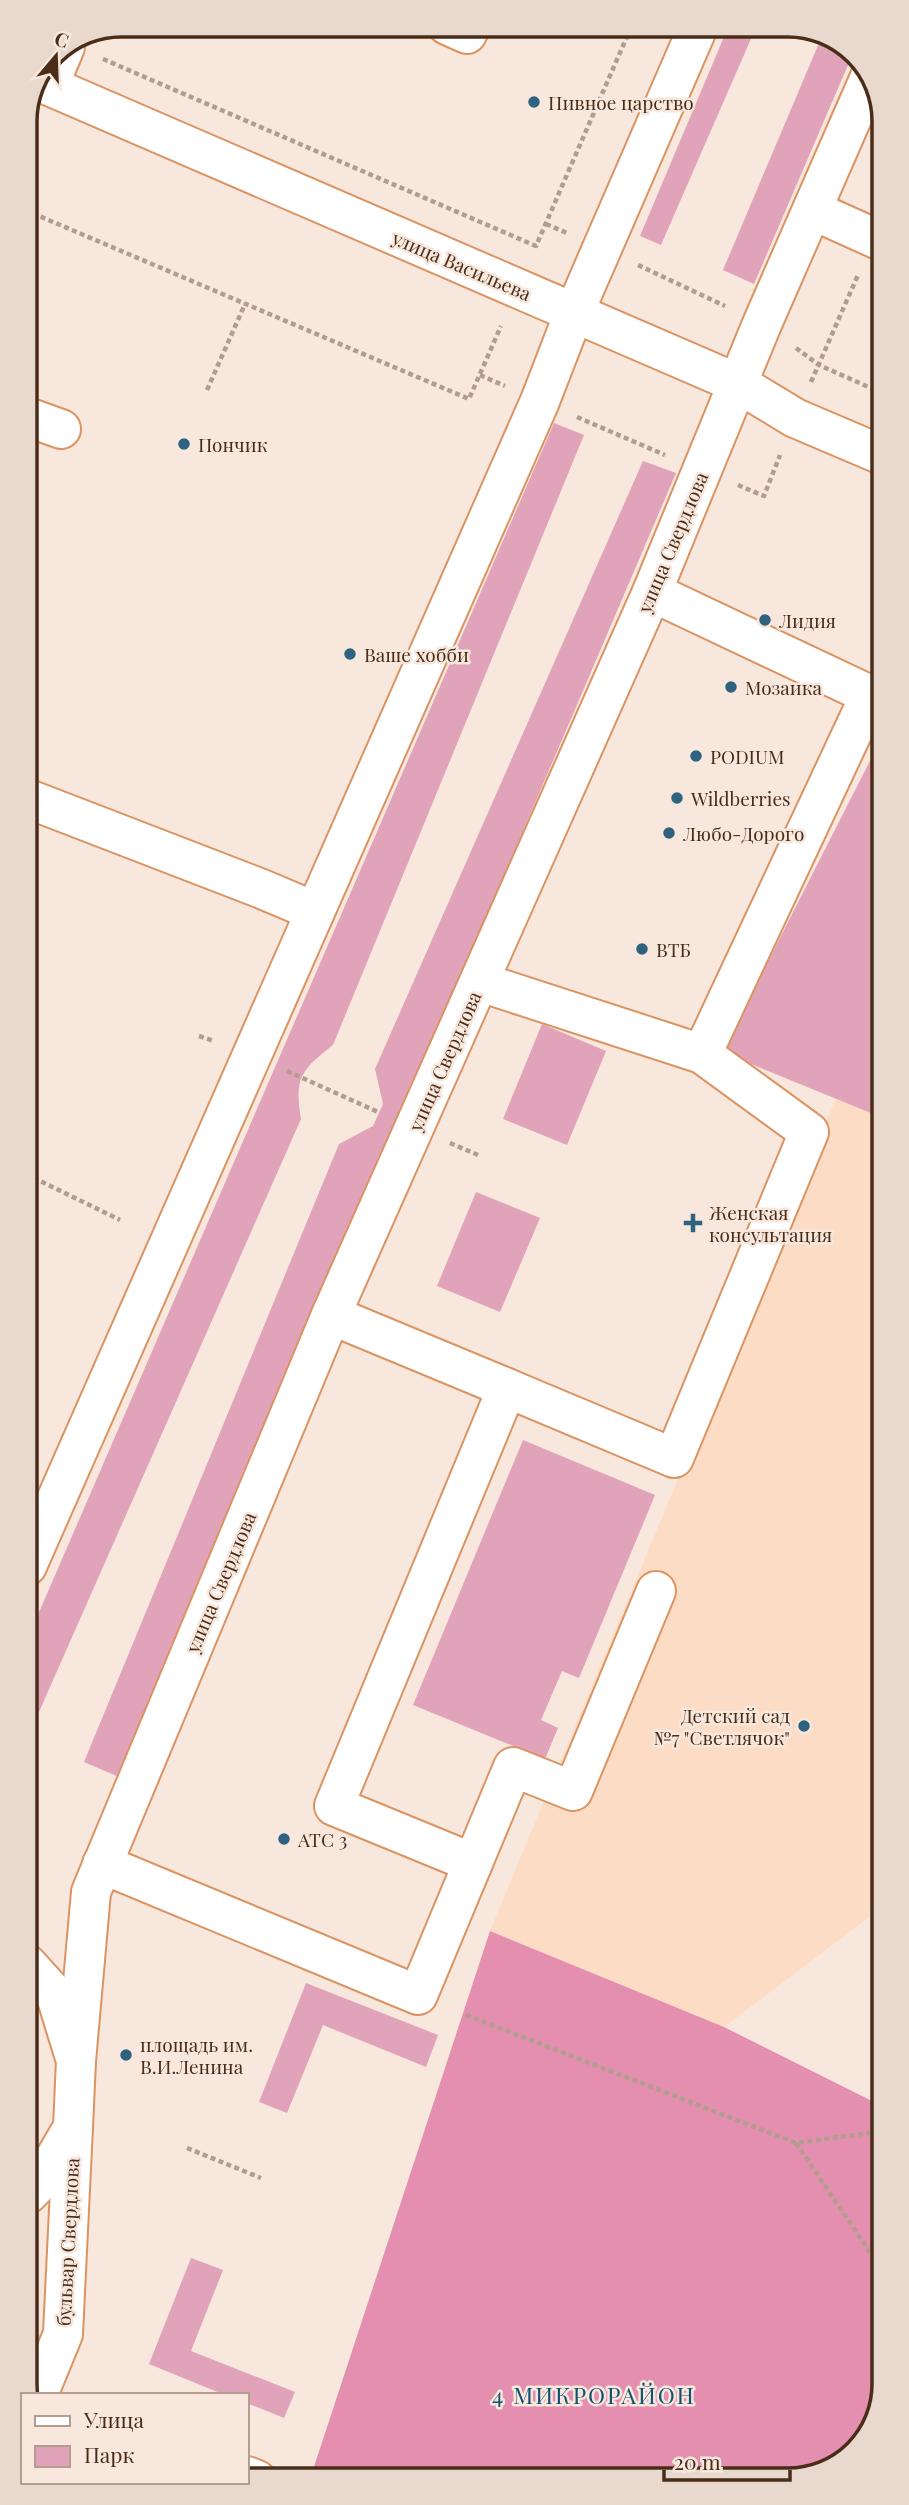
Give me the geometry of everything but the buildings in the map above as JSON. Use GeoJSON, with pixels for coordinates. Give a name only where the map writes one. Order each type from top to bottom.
{"type":"FeatureCollection","features":[{"type":"Feature","properties":{"kind":"street"},"geometry":{"type":"LineString","coordinates":[[37,1543],[540,401],[574,313],[694,37]]}},
{"type":"Feature","properties":{"kind":"street"},"geometry":{"type":"LineString","coordinates":[[48,80],[80,52]]}},
{"type":"Feature","properties":{"kind":"street","name":"улица Васильева"},"geometry":{"type":"LineString","coordinates":[[45,84],[739,384],[795,418],[872,451]]}},
{"type":"Feature","properties":{"kind":"street","name":"улица Свердлова"},"geometry":{"type":"LineString","coordinates":[[76,2061],[90,1892],[331,1315],[652,592],[762,324],[866,87]]}},
{"type":"Feature","properties":{"kind":"street"},"geometry":{"type":"LineString","coordinates":[[812,210],[872,237]]}},
{"type":"Feature","properties":{"kind":"street"},"geometry":{"type":"LineString","coordinates":[[37,420],[61,429]]}},
{"type":"Feature","properties":{"kind":"street"},"geometry":{"type":"LineString","coordinates":[[652,592],[872,696]]}},
{"type":"Feature","properties":{"kind":"street"},"geometry":{"type":"LineString","coordinates":[[702,1054],[872,706]]}},
{"type":"Feature","properties":{"kind":"street"},"geometry":{"type":"LineString","coordinates":[[37,802],[314,911]]}},
{"type":"Feature","properties":{"kind":"street"},"geometry":{"type":"LineString","coordinates":[[331,1315],[674,1458],[809,1132],[702,1054],[480,982]]}},
{"type":"Feature","properties":{"kind":"street"},"geometry":{"type":"LineString","coordinates":[[473,1863],[334,1806],[507,1388]]}},
{"type":"Feature","properties":{"kind":"street"},"geometry":{"type":"LineString","coordinates":[[102,1864],[418,1995],[513,1767],[573,1791],[656,1591]]}},
{"type":"Feature","properties":{"kind":"street"},"geometry":{"type":"LineString","coordinates":[[37,1976],[56,1996],[76,2061]]}},
{"type":"Feature","properties":{"kind":"street","name":"бульвар Свердлова"},"geometry":{"type":"LineString","coordinates":[[41,2393],[63,2334],[76,2061]]}},
{"type":"Feature","properties":{"kind":"street"},"geometry":{"type":"LineString","coordinates":[[37,2185],[73,2127]]}},
{"type":"Feature","properties":{"kind":"path"},"geometry":{"type":"LineString","coordinates":[[37,214],[469,399],[627,37]]}},
{"type":"Feature","properties":{"kind":"path"},"geometry":{"type":"LineString","coordinates":[[80,52],[536,246]]}},
{"type":"Feature","properties":{"kind":"path"},"geometry":{"type":"LineString","coordinates":[[546,224],[603,247],[762,324],[819,365],[872,389]]}},
{"type":"Feature","properties":{"kind":"path"},"geometry":{"type":"LineString","coordinates":[[819,365],[872,253]]}},
{"type":"Feature","properties":{"kind":"path"},"geometry":{"type":"LineString","coordinates":[[207,390],[246,304]]}},
{"type":"Feature","properties":{"kind":"path"},"geometry":{"type":"LineString","coordinates":[[199,1035],[252,1055],[478,1155]]}},
{"type":"Feature","properties":{"kind":"path"},"geometry":{"type":"LineString","coordinates":[[37,1179],[121,1220]]}},
{"type":"Feature","properties":{"kind":"path"},"geometry":{"type":"LineString","coordinates":[[466,2015],[796,2143],[872,2133]]}},
{"type":"Feature","properties":{"kind":"path"},"geometry":{"type":"LineString","coordinates":[[796,2143],[872,2255]]}},
{"type":"Feature","properties":{"kind":"path"},"geometry":{"type":"LineString","coordinates":[[187,2148],[261,2178]]}},
{"type":"Feature","properties":{"kind":"shaded area"},"geometry":{"type":"Polygon","coordinates":[[[836,1099],[872,1114],[872,1915],[724,2027],[490,1931],[836,1099]]]}},
{"type":"Feature","properties":{"kind":"shaded area"},"geometry":{"type":"Polygon","coordinates":[[[490,1931],[724,2027],[872,2101],[871,2401],[864,2422],[855,2436],[835,2454],[821,2462],[800,2468],[314,2468],[490,1931]]]}},
{"type":"Feature","properties":{"kind":"green space"},"geometry":{"type":"Polygon","coordinates":[[[724,37],[752,37],[661,245],[640,236],[724,37]]]}},
{"type":"Feature","properties":{"kind":"green space"},"geometry":{"type":"Polygon","coordinates":[[[821,43],[849,63],[754,284],[723,270],[821,43]]]}},
{"type":"Feature","properties":{"kind":"green space"},"geometry":{"type":"Polygon","coordinates":[[[554,423],[584,435],[333,1045],[314,1061],[302,1076],[299,1094],[301,1119],[37,1716],[37,1617],[554,423]]]}},
{"type":"Feature","properties":{"kind":"green space"},"geometry":{"type":"Polygon","coordinates":[[[643,461],[676,473],[119,1777],[84,1762],[339,1144],[373,1126],[383,1104],[375,1069],[643,461]]]}},
{"type":"Feature","properties":{"kind":"green space"},"geometry":{"type":"Polygon","coordinates":[[[872,757],[872,1113],[722,1052],[872,757]]]}},
{"type":"Feature","properties":{"kind":"green space"},"geometry":{"type":"Polygon","coordinates":[[[542,1024],[606,1051],[567,1145],[503,1119],[542,1024]]]}},
{"type":"Feature","properties":{"kind":"green space"},"geometry":{"type":"Polygon","coordinates":[[[476,1192],[540,1218],[500,1312],[437,1286],[476,1192]]]}},
{"type":"Feature","properties":{"kind":"green space"},"geometry":{"type":"Polygon","coordinates":[[[523,1440],[655,1495],[579,1678],[562,1671],[541,1720],[558,1728],[545,1759],[413,1705],[523,1440]]]}},
{"type":"Feature","properties":{"kind":"green space"},"geometry":{"type":"Polygon","coordinates":[[[306,1983],[438,2035],[426,2067],[323,2025],[287,2113],[259,2102],[306,1983]]]}},
{"type":"Feature","properties":{"kind":"green space"},"geometry":{"type":"Polygon","coordinates":[[[191,2258],[223,2270],[191,2351],[295,2392],[284,2418],[248,2403],[248,2393],[220,2393],[149,2364],[191,2258]]]}},
{"type":"Feature","properties":{"kind":"place","name":"Пивное царство"},"geometry":{"type":"Point","coordinates":[534,102]}},
{"type":"Feature","properties":{"kind":"place","name":"Пончик"},"geometry":{"type":"Point","coordinates":[184,444]}},
{"type":"Feature","properties":{"kind":"place","name":"Лидия"},"geometry":{"type":"Point","coordinates":[765,620]}},
{"type":"Feature","properties":{"kind":"place","name":"Ваше хобби"},"geometry":{"type":"Point","coordinates":[350,654]}},
{"type":"Feature","properties":{"kind":"place","name":"Мозаика"},"geometry":{"type":"Point","coordinates":[731,687]}},
{"type":"Feature","properties":{"kind":"place","name":"PODIUM"},"geometry":{"type":"Point","coordinates":[696,756]}},
{"type":"Feature","properties":{"kind":"place","name":"Wildberries"},"geometry":{"type":"Point","coordinates":[677,798]}},
{"type":"Feature","properties":{"kind":"place","name":"Любо-Дорого"},"geometry":{"type":"Point","coordinates":[669,833]}},
{"type":"Feature","properties":{"kind":"place","name":"ВТБ"},"geometry":{"type":"Point","coordinates":[642,949]}},
{"type":"Feature","properties":{"kind":"place","name":"Женская консультация"},"geometry":{"type":"Point","coordinates":[693,1223]}},
{"type":"Feature","properties":{"kind":"place","name":"Детский сад №7 \"Светлячок\""},"geometry":{"type":"Point","coordinates":[804,1726]}},
{"type":"Feature","properties":{"kind":"place","name":"АТС 3"},"geometry":{"type":"Point","coordinates":[284,1839]}},
{"type":"Feature","properties":{"kind":"place","name":"площадь им. В.И.Ленина"},"geometry":{"type":"Point","coordinates":[126,2055]}},
{"type":"Feature","properties":{"kind":"district","name":"4 МИКРОРАЙОН"},"geometry":{"type":"Point","coordinates":[594,2394]}}]}
